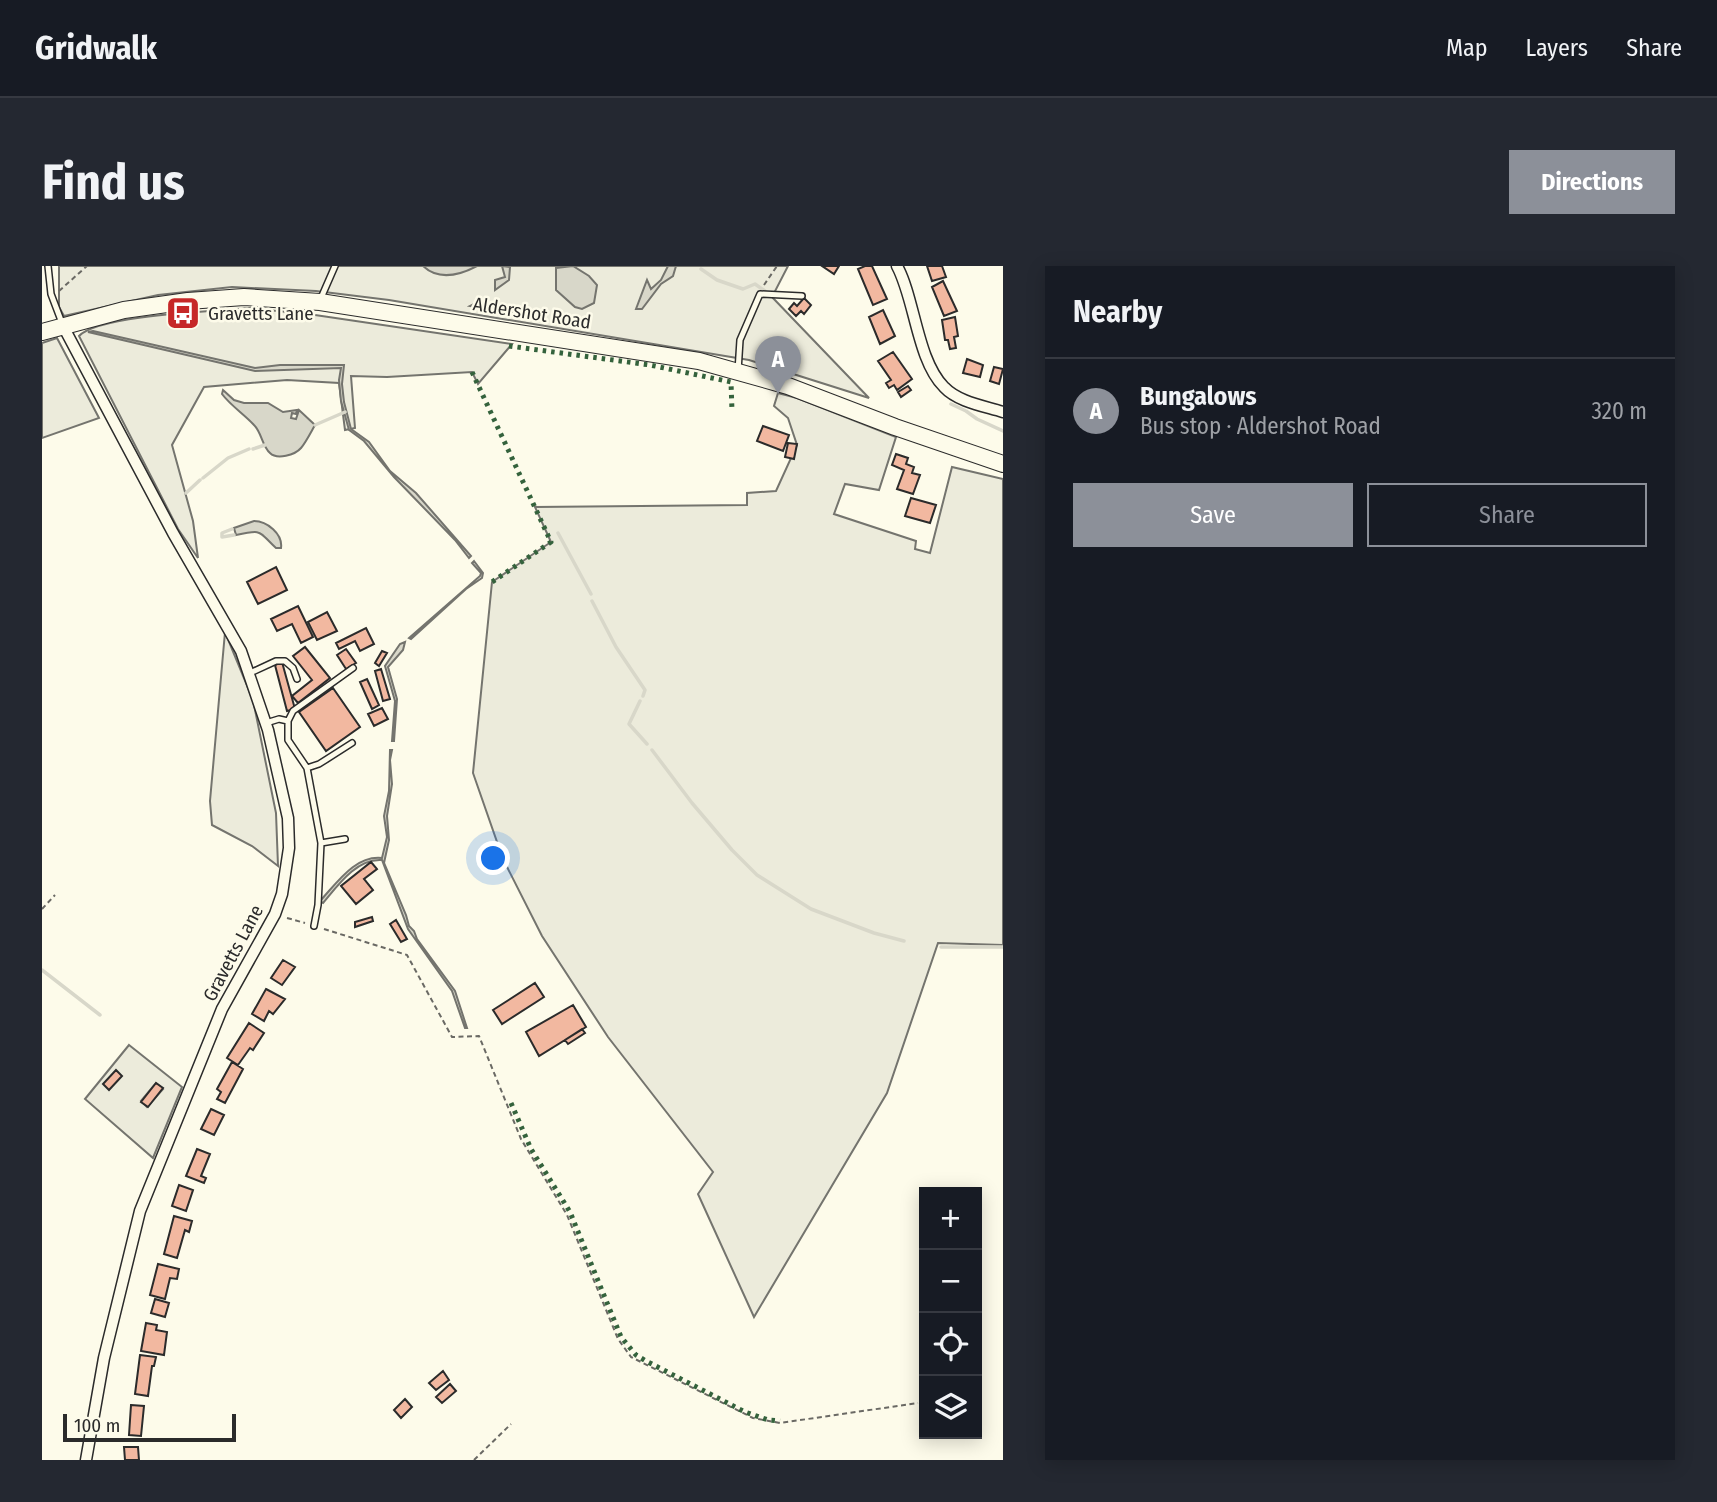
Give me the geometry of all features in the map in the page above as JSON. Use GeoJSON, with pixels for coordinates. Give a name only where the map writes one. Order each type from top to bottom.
{"type":"FeatureCollection","features":[{"type":"Feature","properties":{"kind":"main road","name":"Aldershot Road"},"geometry":{"type":"LineString","coordinates":[[42,332],[124,310],[187,301],[244,298],[320,302],[658,353],[737,370],[1003,464]]}},
{"type":"Feature","properties":{"kind":"street"},"geometry":{"type":"LineString","coordinates":[[897,266],[932,369],[944,387],[968,402],[1003,412]]}},
{"type":"Feature","properties":{"kind":"street","name":"Gravetts Lane"},"geometry":{"type":"LineString","coordinates":[[63,326],[173,533],[241,651],[266,723],[288,818],[289,848],[282,894],[275,914],[222,1009],[140,1211],[104,1358],[86,1460]]}},
{"type":"Feature","properties":{"kind":"lane"},"geometry":{"type":"LineString","coordinates":[[48,266],[51,294],[63,326]]}},
{"type":"Feature","properties":{"kind":"lane"},"geometry":{"type":"LineString","coordinates":[[320,302],[335,266]]}},
{"type":"Feature","properties":{"kind":"lane"},"geometry":{"type":"LineString","coordinates":[[737,370],[740,340],[760,294],[802,296]]}},
{"type":"Feature","properties":{"kind":"lane"},"geometry":{"type":"LineString","coordinates":[[250,673],[276,661],[285,661],[293,668],[297,679]]}},
{"type":"Feature","properties":{"kind":"lane"},"geometry":{"type":"LineString","coordinates":[[314,926],[318,905],[321,843],[307,768],[288,740],[288,721],[293,711],[353,668]]}},
{"type":"Feature","properties":{"kind":"lane"},"geometry":{"type":"LineString","coordinates":[[266,723],[279,719],[288,721]]}},
{"type":"Feature","properties":{"kind":"lane"},"geometry":{"type":"LineString","coordinates":[[307,768],[319,764],[352,743]]}},
{"type":"Feature","properties":{"kind":"lane"},"geometry":{"type":"LineString","coordinates":[[321,843],[345,839]]}},
{"type":"Feature","properties":{"kind":"path"},"geometry":{"type":"LineString","coordinates":[[51,294],[62,290],[87,266]]}},
{"type":"Feature","properties":{"kind":"path"},"geometry":{"type":"LineString","coordinates":[[760,294],[767,278],[777,266]]}},
{"type":"Feature","properties":{"kind":"path"},"geometry":{"type":"LineString","coordinates":[[42,909],[55,895]]}},
{"type":"Feature","properties":{"kind":"path"},"geometry":{"type":"LineString","coordinates":[[275,914],[407,955],[452,1037],[479,1037],[521,1139],[567,1215],[618,1339],[631,1357],[753,1418],[768,1422],[780,1423],[918,1403]]}},
{"type":"Feature","properties":{"kind":"path"},"geometry":{"type":"LineString","coordinates":[[474,1460],[511,1424]]}},
{"type":"Feature","properties":{"kind":"shaded area"},"geometry":{"type":"Polygon","coordinates":[[[59,266],[788,266],[772,297],[869,398],[749,360],[389,300],[316,291],[232,287],[158,295],[64,316],[59,307],[59,266]]]}},
{"type":"Feature","properties":{"kind":"shaded area"},"geometry":{"type":"Polygon","coordinates":[[[423,266],[477,266],[464,272],[443,275],[423,266]]]}},
{"type":"Feature","properties":{"kind":"shaded area"},"geometry":{"type":"Polygon","coordinates":[[[502,266],[510,267],[509,280],[495,290],[495,280],[505,277],[502,266]]]}},
{"type":"Feature","properties":{"kind":"shaded area"},"geometry":{"type":"Polygon","coordinates":[[[573,266],[597,285],[594,303],[582,309],[575,307],[556,290],[556,268],[573,266]]]}},
{"type":"Feature","properties":{"kind":"shaded area"},"geometry":{"type":"Polygon","coordinates":[[[668,266],[676,266],[673,276],[661,284],[642,309],[636,309],[647,280],[651,289],[661,280],[668,266]]]}},
{"type":"Feature","properties":{"kind":"shaded area"},"geometry":{"type":"Polygon","coordinates":[[[476,303],[506,306],[521,314],[470,306],[476,303]]]}},
{"type":"Feature","properties":{"kind":"shaded area"},"geometry":{"type":"Polygon","coordinates":[[[249,308],[512,344],[478,384],[472,372],[387,377],[351,376],[355,428],[345,430],[339,383],[287,380],[204,387],[172,445],[193,521],[198,558],[178,529],[79,336],[90,329],[132,319],[249,308]]]}},
{"type":"Feature","properties":{"kind":"shaded area"},"geometry":{"type":"Polygon","coordinates":[[[88,332],[255,368],[280,365],[344,365],[342,384],[351,429],[369,442],[390,471],[416,493],[471,556],[469,558],[394,477],[364,441],[349,430],[341,401],[341,368],[255,371],[88,332]]]}},
{"type":"Feature","properties":{"kind":"shaded area"},"geometry":{"type":"Polygon","coordinates":[[[57,338],[99,418],[42,438],[42,343],[57,338]]]}},
{"type":"Feature","properties":{"kind":"shaded area"},"geometry":{"type":"Polygon","coordinates":[[[223,390],[234,400],[244,403],[268,403],[283,412],[297,410],[296,414],[292,413],[291,418],[296,419],[299,410],[315,425],[298,451],[286,456],[273,455],[265,447],[257,428],[222,394],[223,390]]]}},
{"type":"Feature","properties":{"kind":"shaded area"},"geometry":{"type":"Polygon","coordinates":[[[778,393],[896,437],[879,490],[845,484],[834,514],[916,541],[915,549],[930,553],[952,467],[1003,479],[1003,945],[938,943],[887,1093],[754,1317],[698,1194],[713,1172],[608,1037],[542,936],[503,859],[473,773],[492,582],[551,542],[535,507],[747,505],[747,493],[776,491],[797,445],[788,418],[774,406],[778,393]]]}},
{"type":"Feature","properties":{"kind":"shaded area"},"geometry":{"type":"Polygon","coordinates":[[[254,521],[264,523],[277,533],[281,548],[276,548],[256,532],[236,535],[234,528],[254,521]]]}},
{"type":"Feature","properties":{"kind":"shaded area"},"geometry":{"type":"Polygon","coordinates":[[[474,561],[483,573],[482,578],[409,638],[480,576],[481,573],[472,563],[474,561]]]}},
{"type":"Feature","properties":{"kind":"shaded area"},"geometry":{"type":"Polygon","coordinates":[[[225,632],[253,700],[276,813],[278,866],[252,846],[212,825],[210,801],[225,632]]]}},
{"type":"Feature","properties":{"kind":"shaded area"},"geometry":{"type":"Polygon","coordinates":[[[405,642],[403,650],[388,667],[397,699],[392,741],[395,701],[385,666],[400,644],[405,642]]]}},
{"type":"Feature","properties":{"kind":"shaded area"},"geometry":{"type":"Polygon","coordinates":[[[390,750],[392,784],[387,816],[389,840],[384,863],[409,926],[455,991],[467,1028],[452,991],[408,929],[382,860],[364,863],[356,868],[323,903],[320,901],[355,866],[372,858],[382,858],[387,837],[384,816],[389,791],[390,750]]]}},
{"type":"Feature","properties":{"kind":"shaded area"},"geometry":{"type":"Polygon","coordinates":[[[129,1045],[182,1087],[153,1158],[85,1099],[129,1045]],[[156,1083],[141,1101],[147,1107],[163,1089],[156,1083]]]}},
{"type":"Feature","properties":{"kind":"building"},"geometry":{"type":"Polygon","coordinates":[[[822,266],[839,266],[834,274],[822,266]]]}},
{"type":"Feature","properties":{"kind":"building"},"geometry":{"type":"Polygon","coordinates":[[[872,266],[887,299],[873,305],[858,269],[872,266]]]}},
{"type":"Feature","properties":{"kind":"building"},"geometry":{"type":"Polygon","coordinates":[[[927,266],[942,266],[946,277],[932,281],[927,266]]]}},
{"type":"Feature","properties":{"kind":"building"},"geometry":{"type":"Polygon","coordinates":[[[943,281],[957,311],[944,316],[932,287],[943,281]]]}},
{"type":"Feature","properties":{"kind":"building"},"geometry":{"type":"Polygon","coordinates":[[[804,298],[811,305],[804,314],[801,311],[796,316],[789,309],[794,303],[797,306],[804,298]]]}},
{"type":"Feature","properties":{"kind":"building"},"geometry":{"type":"Polygon","coordinates":[[[883,310],[895,336],[880,344],[869,317],[883,310]]]}},
{"type":"Feature","properties":{"kind":"building"},"geometry":{"type":"Polygon","coordinates":[[[955,317],[958,336],[954,337],[956,348],[950,349],[948,340],[945,340],[942,320],[955,317]]]}},
{"type":"Feature","properties":{"kind":"building"},"geometry":{"type":"Polygon","coordinates":[[[893,352],[912,379],[897,390],[894,385],[889,388],[886,383],[891,380],[878,361],[893,352]]]}},
{"type":"Feature","properties":{"kind":"building"},"geometry":{"type":"Polygon","coordinates":[[[967,359],[983,365],[980,377],[963,373],[967,359]]]}},
{"type":"Feature","properties":{"kind":"building"},"geometry":{"type":"Polygon","coordinates":[[[994,367],[1003,369],[999,384],[990,381],[994,367]]]}},
{"type":"Feature","properties":{"kind":"building"},"geometry":{"type":"Polygon","coordinates":[[[908,386],[911,390],[901,397],[898,392],[908,386]]]}},
{"type":"Feature","properties":{"kind":"building"},"geometry":{"type":"Polygon","coordinates":[[[763,426],[789,435],[783,451],[757,441],[763,426]]]}},
{"type":"Feature","properties":{"kind":"building"},"geometry":{"type":"Polygon","coordinates":[[[788,443],[797,444],[794,459],[785,457],[788,443]]]}},
{"type":"Feature","properties":{"kind":"building"},"geometry":{"type":"Polygon","coordinates":[[[896,454],[908,458],[906,464],[914,467],[912,473],[920,475],[913,494],[897,489],[904,470],[892,465],[896,454]]]}},
{"type":"Feature","properties":{"kind":"building"},"geometry":{"type":"Polygon","coordinates":[[[911,498],[936,505],[930,523],[905,516],[911,498]]]}},
{"type":"Feature","properties":{"kind":"building"},"geometry":{"type":"Polygon","coordinates":[[[276,567],[287,590],[258,604],[247,582],[276,567]]]}},
{"type":"Feature","properties":{"kind":"building"},"geometry":{"type":"Polygon","coordinates":[[[298,606],[313,637],[301,643],[292,624],[277,631],[271,619],[298,606]]]}},
{"type":"Feature","properties":{"kind":"building"},"geometry":{"type":"Polygon","coordinates":[[[327,612],[337,631],[317,640],[308,622],[327,612]]]}},
{"type":"Feature","properties":{"kind":"building"},"geometry":{"type":"Polygon","coordinates":[[[366,628],[374,644],[360,651],[355,641],[339,649],[336,643],[366,628]]]}},
{"type":"Feature","properties":{"kind":"building"},"geometry":{"type":"Polygon","coordinates":[[[305,647],[330,678],[298,703],[292,696],[312,680],[293,656],[305,647]]]}},
{"type":"Feature","properties":{"kind":"building"},"geometry":{"type":"Polygon","coordinates":[[[346,649],[356,663],[346,669],[337,655],[346,649]]]}},
{"type":"Feature","properties":{"kind":"building"},"geometry":{"type":"Polygon","coordinates":[[[382,651],[387,653],[379,666],[375,663],[382,651]]]}},
{"type":"Feature","properties":{"kind":"building"},"geometry":{"type":"Polygon","coordinates":[[[282,662],[295,709],[287,711],[275,665],[282,662]]]}},
{"type":"Feature","properties":{"kind":"building"},"geometry":{"type":"Polygon","coordinates":[[[381,669],[390,699],[383,701],[375,671],[381,669]]]}},
{"type":"Feature","properties":{"kind":"building"},"geometry":{"type":"Polygon","coordinates":[[[367,679],[379,705],[372,709],[360,682],[367,679]]]}},
{"type":"Feature","properties":{"kind":"building"},"geometry":{"type":"Polygon","coordinates":[[[333,688],[360,727],[326,751],[299,712],[333,688]]]}},
{"type":"Feature","properties":{"kind":"building"},"geometry":{"type":"Polygon","coordinates":[[[382,708],[388,719],[374,726],[368,714],[382,708]]]}},
{"type":"Feature","properties":{"kind":"building"},"geometry":{"type":"Polygon","coordinates":[[[371,862],[377,869],[364,879],[373,890],[356,904],[341,886],[371,862]]]}},
{"type":"Feature","properties":{"kind":"building"},"geometry":{"type":"Polygon","coordinates":[[[372,917],[373,921],[355,927],[355,922],[372,917]]]}},
{"type":"Feature","properties":{"kind":"building"},"geometry":{"type":"Polygon","coordinates":[[[396,920],[407,939],[401,942],[390,924],[396,920]]]}},
{"type":"Feature","properties":{"kind":"building"},"geometry":{"type":"Polygon","coordinates":[[[283,960],[295,967],[282,985],[271,978],[283,960]]]}},
{"type":"Feature","properties":{"kind":"building"},"geometry":{"type":"Polygon","coordinates":[[[535,983],[544,997],[502,1024],[493,1010],[535,983]]]}},
{"type":"Feature","properties":{"kind":"building"},"geometry":{"type":"Polygon","coordinates":[[[266,989],[285,999],[273,1014],[269,1011],[264,1021],[252,1014],[266,989]]]}},
{"type":"Feature","properties":{"kind":"building"},"geometry":{"type":"Polygon","coordinates":[[[573,1005],[586,1027],[539,1056],[526,1032],[573,1005]]]}},
{"type":"Feature","properties":{"kind":"building"},"geometry":{"type":"Polygon","coordinates":[[[249,1023],[264,1033],[253,1050],[250,1048],[238,1065],[227,1058],[249,1023]]]}},
{"type":"Feature","properties":{"kind":"building"},"geometry":{"type":"Polygon","coordinates":[[[582,1029],[585,1033],[568,1044],[565,1040],[582,1029]]]}},
{"type":"Feature","properties":{"kind":"building"},"geometry":{"type":"Polygon","coordinates":[[[232,1062],[243,1069],[225,1103],[217,1099],[221,1092],[217,1089],[232,1062]]]}},
{"type":"Feature","properties":{"kind":"building"},"geometry":{"type":"Polygon","coordinates":[[[116,1070],[122,1076],[109,1090],[103,1084],[116,1070]]]}},
{"type":"Feature","properties":{"kind":"building"},"geometry":{"type":"Polygon","coordinates":[[[156,1083],[163,1088],[148,1107],[141,1102],[156,1083]]]}},
{"type":"Feature","properties":{"kind":"building"},"geometry":{"type":"Polygon","coordinates":[[[211,1109],[224,1115],[214,1135],[201,1129],[211,1109]]]}},
{"type":"Feature","properties":{"kind":"building"},"geometry":{"type":"Polygon","coordinates":[[[197,1149],[210,1154],[201,1176],[206,1178],[204,1183],[186,1176],[197,1149]]]}},
{"type":"Feature","properties":{"kind":"building"},"geometry":{"type":"Polygon","coordinates":[[[179,1185],[193,1190],[186,1211],[172,1206],[179,1185]]]}},
{"type":"Feature","properties":{"kind":"building"},"geometry":{"type":"Polygon","coordinates":[[[174,1216],[192,1221],[189,1232],[185,1230],[177,1258],[164,1254],[174,1216]]]}},
{"type":"Feature","properties":{"kind":"building"},"geometry":{"type":"Polygon","coordinates":[[[158,1264],[179,1269],[177,1279],[170,1278],[165,1299],[150,1295],[158,1264]]]}},
{"type":"Feature","properties":{"kind":"building"},"geometry":{"type":"Polygon","coordinates":[[[155,1299],[169,1303],[165,1317],[151,1313],[155,1299]]]}},
{"type":"Feature","properties":{"kind":"building"},"geometry":{"type":"Polygon","coordinates":[[[146,1323],[157,1325],[156,1330],[167,1332],[164,1355],[141,1351],[146,1323]]]}},
{"type":"Feature","properties":{"kind":"building"},"geometry":{"type":"Polygon","coordinates":[[[140,1355],[156,1357],[152,1366],[148,1396],[135,1394],[140,1355]]]}},
{"type":"Feature","properties":{"kind":"building"},"geometry":{"type":"Polygon","coordinates":[[[443,1371],[449,1380],[436,1390],[429,1383],[443,1371]]]}},
{"type":"Feature","properties":{"kind":"building"},"geometry":{"type":"Polygon","coordinates":[[[450,1384],[456,1391],[442,1403],[436,1397],[450,1384]]]}},
{"type":"Feature","properties":{"kind":"building"},"geometry":{"type":"Polygon","coordinates":[[[405,1399],[412,1407],[401,1418],[394,1410],[405,1399]]]}},
{"type":"Feature","properties":{"kind":"building"},"geometry":{"type":"Polygon","coordinates":[[[131,1405],[144,1406],[141,1436],[129,1435],[131,1405]]]}},
{"type":"Feature","properties":{"kind":"building"},"geometry":{"type":"Polygon","coordinates":[[[124,1447],[138,1447],[139,1460],[125,1460],[124,1447]]]}},
{"type":"Feature","properties":{"kind":"waterway"},"geometry":{"type":"LineString","coordinates":[[701,269],[717,280],[743,289],[755,284],[765,291]]}},
{"type":"Feature","properties":{"kind":"waterway"},"geometry":{"type":"LineString","coordinates":[[951,404],[1003,431]]}},
{"type":"Feature","properties":{"kind":"waterway"},"geometry":{"type":"LineString","coordinates":[[315,425],[345,412]]}},
{"type":"Feature","properties":{"kind":"waterway"},"geometry":{"type":"LineString","coordinates":[[253,449],[265,445]]}},
{"type":"Feature","properties":{"kind":"waterway"},"geometry":{"type":"LineString","coordinates":[[203,478],[228,458],[249,449]]}},
{"type":"Feature","properties":{"kind":"waterway"},"geometry":{"type":"LineString","coordinates":[[186,493],[200,480]]}},
{"type":"Feature","properties":{"kind":"waterway"},"geometry":{"type":"LineString","coordinates":[[232,529],[222,533],[222,537],[234,535]]}},
{"type":"Feature","properties":{"kind":"waterway"},"geometry":{"type":"LineString","coordinates":[[558,533],[591,594]]}},
{"type":"Feature","properties":{"kind":"waterway"},"geometry":{"type":"LineString","coordinates":[[592,601],[616,647],[645,690],[643,696]]}},
{"type":"Feature","properties":{"kind":"waterway"},"geometry":{"type":"LineString","coordinates":[[640,701],[629,724],[647,744]]}},
{"type":"Feature","properties":{"kind":"waterway"},"geometry":{"type":"LineString","coordinates":[[652,750],[692,803],[757,875],[811,909],[874,933],[904,941]]}},
{"type":"Feature","properties":{"kind":"waterway"},"geometry":{"type":"LineString","coordinates":[[941,947],[1003,947]]}},
{"type":"Feature","properties":{"kind":"waterway"},"geometry":{"type":"LineString","coordinates":[[42,970],[100,1015]]}},
{"type":"Feature","properties":{"kind":"hedge"},"geometry":{"type":"LineString","coordinates":[[509,346],[650,365],[731,382],[732,411]]}},
{"type":"Feature","properties":{"kind":"hedge"},"geometry":{"type":"LineString","coordinates":[[472,372],[551,542],[492,582]]}},
{"type":"Feature","properties":{"kind":"hedge"},"geometry":{"type":"LineString","coordinates":[[511,1103],[531,1149],[570,1212],[621,1337],[636,1355],[745,1412],[780,1421]]}},
{"type":"Feature","properties":{"kind":"place","name":"Gravetts Lane"},"geometry":{"type":"Point","coordinates":[183,313]}},
{"type":"Feature","properties":{"kind":"place","name":"Bungalows"},"geometry":{"type":"Point","coordinates":[778,394]}}]}
